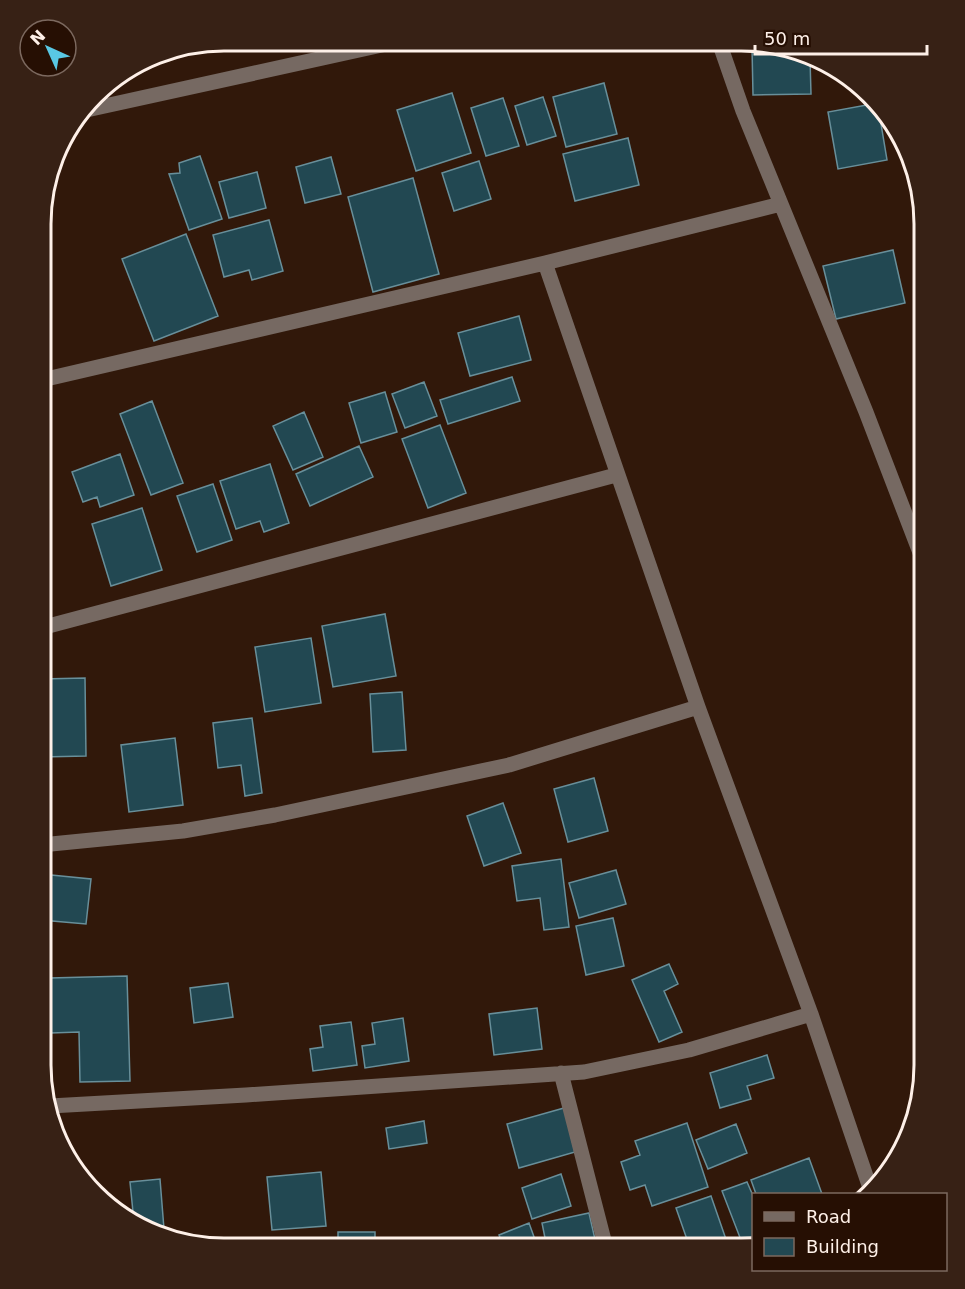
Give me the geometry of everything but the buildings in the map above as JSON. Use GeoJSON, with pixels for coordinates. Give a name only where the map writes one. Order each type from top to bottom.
{"type":"FeatureCollection","features":[{"type":"Feature","properties":{"kind":"street"},"geometry":{"type":"LineString","coordinates":[[96,108],[355,51]]}},
{"type":"Feature","properties":{"kind":"street"},"geometry":{"type":"LineString","coordinates":[[722,51],[743,111],[914,538]]}},
{"type":"Feature","properties":{"kind":"street"},"geometry":{"type":"LineString","coordinates":[[51,378],[545,263],[781,204]]}},
{"type":"Feature","properties":{"kind":"street"},"geometry":{"type":"LineString","coordinates":[[545,263],[616,475],[698,707],[811,1014],[868,1182]]}},
{"type":"Feature","properties":{"kind":"street"},"geometry":{"type":"LineString","coordinates":[[51,625],[616,475]]}},
{"type":"Feature","properties":{"kind":"street"},"geometry":{"type":"LineString","coordinates":[[51,844],[183,831],[275,815],[509,765],[698,707]]}},
{"type":"Feature","properties":{"kind":"street"},"geometry":{"type":"LineString","coordinates":[[56,1106],[584,1072],[689,1050],[811,1014]]}},
{"type":"Feature","properties":{"kind":"street"},"geometry":{"type":"LineString","coordinates":[[561,1074],[603,1238]]}}]}
